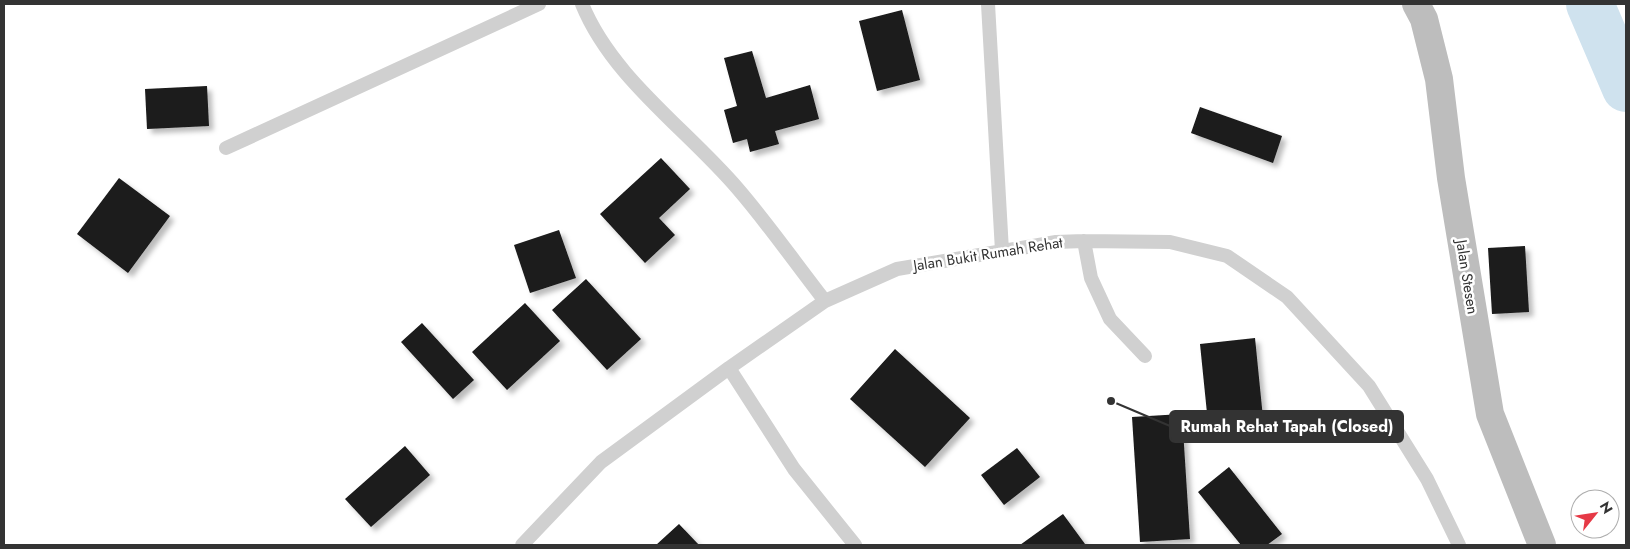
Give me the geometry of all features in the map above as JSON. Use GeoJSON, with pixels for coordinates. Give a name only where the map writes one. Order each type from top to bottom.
{"type":"FeatureCollection","features":[{"type":"Feature","properties":{"kind":"main road","name":"Jalan Stesen"},"geometry":{"type":"LineString","coordinates":[[1416,4],[1424,19],[1439,79],[1451,178],[1490,414],[1542,545]]}},
{"type":"Feature","properties":{"kind":"lane"},"geometry":{"type":"LineString","coordinates":[[226,148],[539,4]]}},
{"type":"Feature","properties":{"kind":"lane"},"geometry":{"type":"LineString","coordinates":[[582,4],[590,23],[621,68],[738,189],[825,301]]}},
{"type":"Feature","properties":{"kind":"lane"},"geometry":{"type":"LineString","coordinates":[[988,4],[1002,251]]}},
{"type":"Feature","properties":{"kind":"lane"},"geometry":{"type":"LineString","coordinates":[[1084,241],[1091,278],[1110,319],[1145,356]]}},
{"type":"Feature","properties":{"kind":"lane","name":"Jalan Bukit Rumah Rehat"},"geometry":{"type":"LineString","coordinates":[[522,545],[601,462],[825,301],[898,269],[1056,242],[1084,241],[1170,242],[1226,256],[1287,297],[1370,386],[1427,479],[1459,545]]}},
{"type":"Feature","properties":{"kind":"lane"},"geometry":{"type":"LineString","coordinates":[[730,368],[794,469],[855,545]]}},
{"type":"Feature","properties":{"kind":"building"},"geometry":{"type":"Polygon","coordinates":[[[902,10],[920,80],[877,91],[859,21],[902,10]]]}},
{"type":"Feature","properties":{"kind":"building"},"geometry":{"type":"Polygon","coordinates":[[[752,51],[766,98],[810,85],[819,119],[775,131],[779,144],[750,152],[747,139],[733,143],[724,110],[737,106],[724,58],[752,51]]]}},
{"type":"Feature","properties":{"kind":"building"},"geometry":{"type":"Polygon","coordinates":[[[207,86],[209,126],[147,129],[145,89],[207,86]]]}},
{"type":"Feature","properties":{"kind":"building"},"geometry":{"type":"Polygon","coordinates":[[[1200,107],[1282,136],[1273,163],[1191,133],[1200,107]]]}},
{"type":"Feature","properties":{"kind":"building"},"geometry":{"type":"Polygon","coordinates":[[[661,158],[690,189],[659,218],[675,235],[645,263],[600,214],[661,158]]]}},
{"type":"Feature","properties":{"kind":"building"},"geometry":{"type":"Polygon","coordinates":[[[119,178],[170,216],[128,273],[77,234],[119,178]]]}},
{"type":"Feature","properties":{"kind":"building"},"geometry":{"type":"Polygon","coordinates":[[[559,230],[576,278],[530,293],[514,245],[559,230]]]}},
{"type":"Feature","properties":{"kind":"building"},"geometry":{"type":"Polygon","coordinates":[[[1525,246],[1529,312],[1492,314],[1488,248],[1525,246]]]}},
{"type":"Feature","properties":{"kind":"building"},"geometry":{"type":"Polygon","coordinates":[[[586,279],[641,339],[607,370],[552,310],[586,279]]]}},
{"type":"Feature","properties":{"kind":"building"},"geometry":{"type":"Polygon","coordinates":[[[525,303],[560,341],[507,390],[472,352],[525,303]]]}},
{"type":"Feature","properties":{"kind":"building"},"geometry":{"type":"Polygon","coordinates":[[[422,323],[474,380],[453,399],[401,342],[422,323]]]}},
{"type":"Feature","properties":{"kind":"building"},"geometry":{"type":"Polygon","coordinates":[[[1255,338],[1263,418],[1208,423],[1200,344],[1255,338]]]}},
{"type":"Feature","properties":{"kind":"building"},"geometry":{"type":"Polygon","coordinates":[[[895,349],[970,418],[925,467],[850,399],[895,349]]]}},
{"type":"Feature","properties":{"kind":"building"},"geometry":{"type":"Polygon","coordinates":[[[1182,414],[1190,539],[1140,542],[1132,417],[1182,414]]]}},
{"type":"Feature","properties":{"kind":"building"},"geometry":{"type":"Polygon","coordinates":[[[405,446],[430,475],[371,527],[345,499],[405,446]]]}},
{"type":"Feature","properties":{"kind":"building"},"geometry":{"type":"Polygon","coordinates":[[[1017,448],[1040,477],[1004,505],[981,475],[1017,448]]]}},
{"type":"Feature","properties":{"kind":"building"},"geometry":{"type":"Polygon","coordinates":[[[1229,467],[1282,534],[1267,545],[1241,545],[1198,492],[1229,467]]]}},
{"type":"Feature","properties":{"kind":"building"},"geometry":{"type":"Polygon","coordinates":[[[1063,514],[1085,544],[1020,545],[1063,514]]]}},
{"type":"Feature","properties":{"kind":"building"},"geometry":{"type":"Polygon","coordinates":[[[679,524],[699,545],[656,545],[679,524]]]}},
{"type":"Feature","properties":{"kind":"waterway"},"geometry":{"type":"LineString","coordinates":[[1590,4],[1626,88]]}},
{"type":"Feature","properties":{"kind":"place","name":"Rumah Rehat Tapah (Closed)"},"geometry":{"type":"Point","coordinates":[1111,401]}}]}
